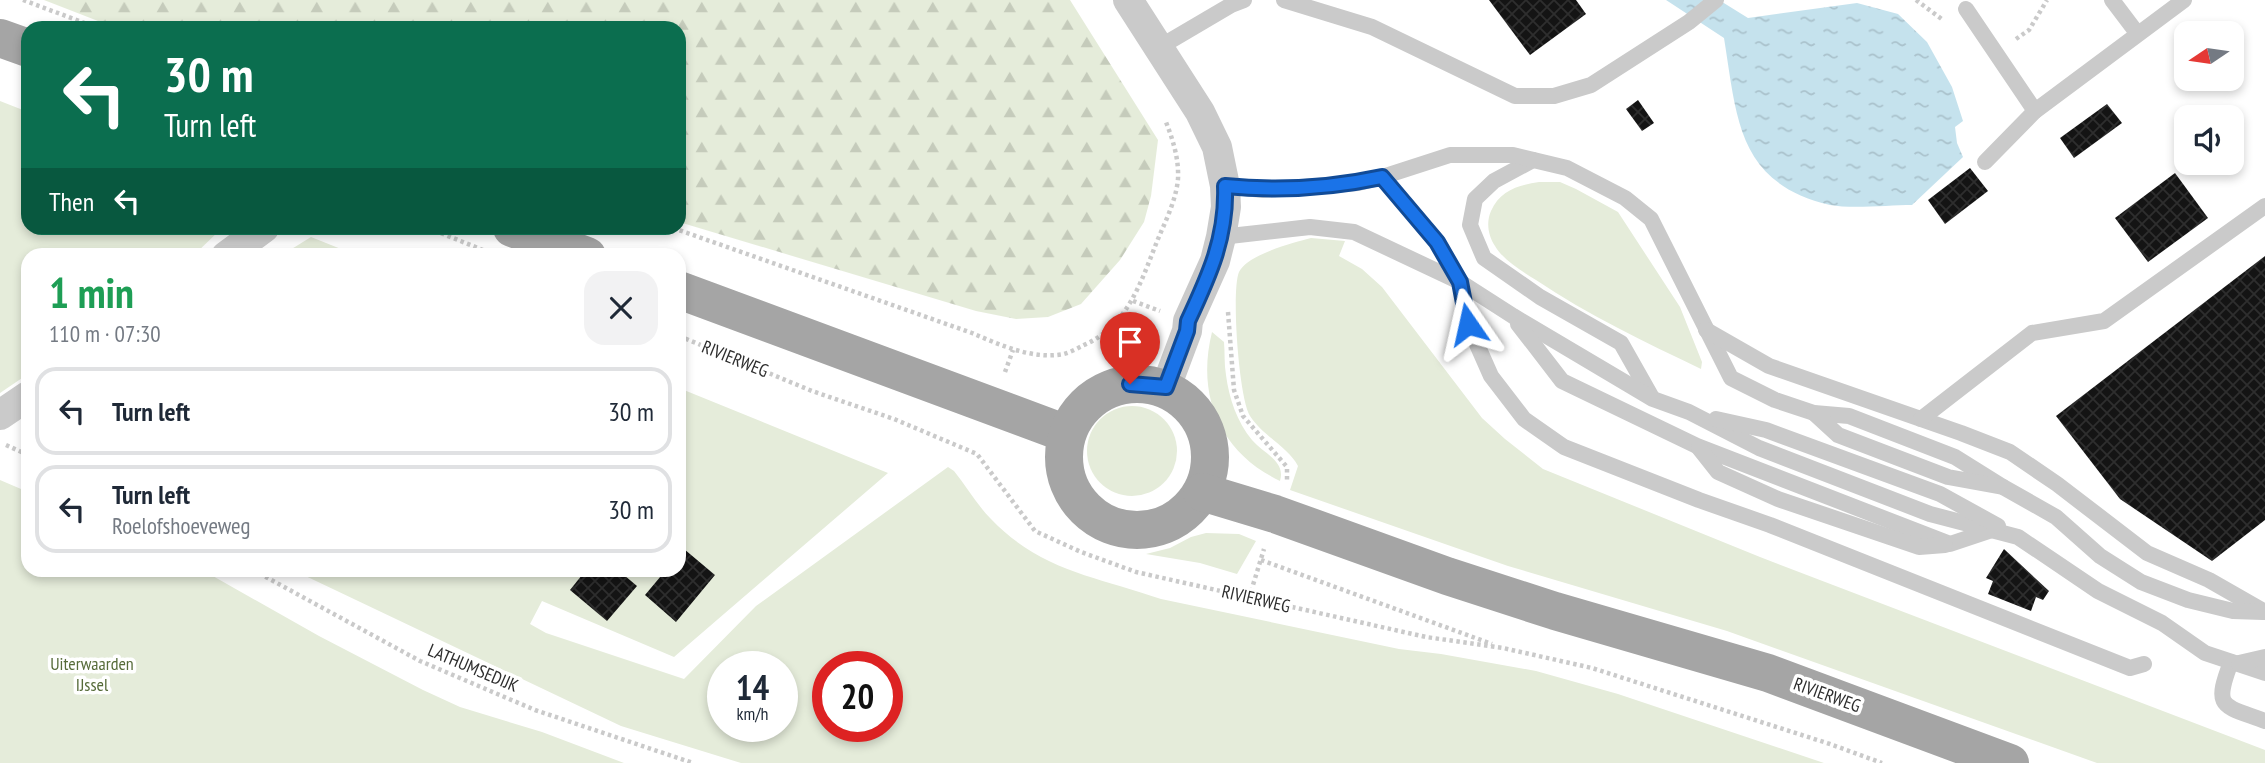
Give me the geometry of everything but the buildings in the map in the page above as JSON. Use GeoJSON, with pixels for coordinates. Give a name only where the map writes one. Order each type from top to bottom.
{"type":"FeatureCollection","features":[{"type":"Feature","properties":{"kind":"main road"},"geometry":{"type":"LineString","coordinates":[[0,38],[21,46]]}},
{"type":"Feature","properties":{"kind":"main road"},"geometry":{"type":"LineString","coordinates":[[499,239],[546,248]]}},
{"type":"Feature","properties":{"kind":"main road"},"geometry":{"type":"LineString","coordinates":[[686,293],[1067,434]]}},
{"type":"Feature","properties":{"kind":"main road"},"geometry":{"type":"LineString","coordinates":[[1130,384],[1166,387],[1194,409],[1209,442],[1210,466],[1202,492],[1177,520],[1154,529],[1134,531],[1091,515],[1072,490],[1066,477],[1064,455],[1067,434],[1082,409],[1104,391],[1130,384]]}},
{"type":"Feature","properties":{"kind":"main road","name":"RIVIERWEG"},"geometry":{"type":"LineString","coordinates":[[1202,492],[1275,514],[1447,576],[1555,611],[1768,673],[2010,763]]}},
{"type":"Feature","properties":{"kind":"street"},"geometry":{"type":"LineString","coordinates":[[1128,0],[1200,112],[1217,147],[1225,186],[1226,207],[1218,249],[1188,321],[1187,331],[1166,387]]}},
{"type":"Feature","properties":{"kind":"street"},"geometry":{"type":"LineString","coordinates":[[237,248],[254,235]]}},
{"type":"Feature","properties":{"kind":"street"},"geometry":{"type":"LineString","coordinates":[[0,415],[21,401]]}},
{"type":"Feature","properties":{"kind":"lane"},"geometry":{"type":"LineString","coordinates":[[1158,48],[1244,0]]}},
{"type":"Feature","properties":{"kind":"lane"},"geometry":{"type":"LineString","coordinates":[[1284,0],[1372,27],[1515,96],[1554,96],[1591,85],[1689,22],[1716,0]]}},
{"type":"Feature","properties":{"kind":"lane"},"geometry":{"type":"LineString","coordinates":[[2112,0],[2137,33]]}},
{"type":"Feature","properties":{"kind":"lane"},"geometry":{"type":"LineString","coordinates":[[1985,162],[2035,111],[2184,0]]}},
{"type":"Feature","properties":{"kind":"lane"},"geometry":{"type":"LineString","coordinates":[[1966,9],[2035,111]]}},
{"type":"Feature","properties":{"kind":"lane"},"geometry":{"type":"LineString","coordinates":[[1225,186],[1263,190],[1358,183],[1450,155],[1513,155],[1567,168],[1625,198],[1651,219],[1731,378],[1775,400],[1814,413],[1849,416],[1955,457],[2056,517],[2100,556],[2141,582],[2189,600],[2222,608],[2265,612]]}},
{"type":"Feature","properties":{"kind":"lane"},"geometry":{"type":"LineString","coordinates":[[1533,160],[1494,181],[1475,199],[1470,225],[1484,257],[1540,297],[1621,343],[1653,399]]}},
{"type":"Feature","properties":{"kind":"lane"},"geometry":{"type":"LineString","coordinates":[[1382,177],[1437,242],[1460,282],[1468,324],[1491,376],[1524,419],[1564,447],[1770,525],[2130,668],[2144,664]]}},
{"type":"Feature","properties":{"kind":"lane"},"geometry":{"type":"LineString","coordinates":[[1921,419],[2032,333],[2105,321],[2265,206]]}},
{"type":"Feature","properties":{"kind":"lane"},"geometry":{"type":"LineString","coordinates":[[1218,249],[1310,226],[1354,232],[1460,282],[1653,399],[1689,412],[1766,430],[1940,494],[2018,537],[2098,591],[2162,623],[2205,653],[2265,673]]}},
{"type":"Feature","properties":{"kind":"lane"},"geometry":{"type":"LineString","coordinates":[[1513,316],[1562,381],[1697,446],[1950,544],[1992,530]]}},
{"type":"Feature","properties":{"kind":"lane"},"geometry":{"type":"LineString","coordinates":[[1706,330],[1769,366],[2010,452],[2057,484],[2147,554],[2209,580],[2265,612]]}},
{"type":"Feature","properties":{"kind":"lane"},"geometry":{"type":"LineString","coordinates":[[1689,412],[1759,448],[1930,514],[2018,537]]}},
{"type":"Feature","properties":{"kind":"lane"},"geometry":{"type":"LineString","coordinates":[[2234,663],[2265,657]]}},
{"type":"Feature","properties":{"kind":"lane"},"geometry":{"type":"LineString","coordinates":[[2234,663],[2221,688],[2221,698],[2229,708],[2265,721]]}},
{"type":"Feature","properties":{"kind":"path"},"geometry":{"type":"LineString","coordinates":[[23,0],[78,21]]}},
{"type":"Feature","properties":{"kind":"path"},"geometry":{"type":"LineString","coordinates":[[1991,47],[2007,45],[2029,30],[2047,0]]}},
{"type":"Feature","properties":{"kind":"path"},"geometry":{"type":"LineString","coordinates":[[686,233],[972,333],[1013,350],[1064,354],[1097,340],[1120,319],[1133,301],[1173,203],[1178,178],[1175,144],[1164,119]]}},
{"type":"Feature","properties":{"kind":"path"},"geometry":{"type":"LineString","coordinates":[[473,235],[499,239]]}},
{"type":"Feature","properties":{"kind":"path"},"geometry":{"type":"LineString","coordinates":[[1218,249],[1225,284],[1234,390],[1243,416],[1287,467],[1288,477],[1250,598]]}},
{"type":"Feature","properties":{"kind":"path","name":"RIVIERWEG"},"geometry":{"type":"LineString","coordinates":[[686,338],[812,391],[894,419],[977,454],[1035,531],[1081,552],[1136,572],[1426,637],[1503,648],[1592,668],[1882,763]]}},
{"type":"Feature","properties":{"kind":"path"},"geometry":{"type":"LineString","coordinates":[[0,443],[21,452]]}},
{"type":"Feature","properties":{"kind":"path"},"geometry":{"type":"LineString","coordinates":[[1261,560],[1503,648]]}},
{"type":"Feature","properties":{"kind":"path","name":"LATHUMSEDIJK"},"geometry":{"type":"LineString","coordinates":[[266,577],[419,662],[534,710],[693,763]]}},
{"type":"Feature","properties":{"kind":"green space"},"geometry":{"type":"Polygon","coordinates":[[[44,0],[1070,0],[1158,140],[1151,196],[1144,222],[1120,260],[1081,304],[1048,317],[1016,319],[976,311],[686,224],[686,21],[98,21],[44,0]]]}},
{"type":"Feature","properties":{"kind":"green space"},"geometry":{"type":"Polygon","coordinates":[[[0,101],[21,109],[21,235],[215,235],[201,248],[21,248],[21,379],[0,393],[0,101]]]}},
{"type":"Feature","properties":{"kind":"green space"},"geometry":{"type":"Polygon","coordinates":[[[1539,182],[1560,182],[1618,212],[1680,307],[1702,362],[1701,369],[1576,305],[1519,269],[1499,251],[1489,229],[1489,215],[1495,204],[1511,190],[1539,182]]]}},
{"type":"Feature","properties":{"kind":"green space"},"geometry":{"type":"Polygon","coordinates":[[[311,237],[338,248],[293,248],[311,237]]]}},
{"type":"Feature","properties":{"kind":"green space"},"geometry":{"type":"Polygon","coordinates":[[[1311,238],[1345,241],[1339,256],[1362,269],[1382,287],[1482,418],[1543,469],[1760,557],[2265,750],[2265,763],[2097,763],[1727,631],[1508,566],[1290,490],[1298,466],[1288,453],[1255,423],[1246,406],[1237,345],[1237,283],[1239,272],[1252,260],[1272,250],[1311,238]]]}},
{"type":"Feature","properties":{"kind":"green space"},"geometry":{"type":"Polygon","coordinates":[[[1212,332],[1224,342],[1227,384],[1238,418],[1252,440],[1277,463],[1281,474],[1280,481],[1259,469],[1242,454],[1228,438],[1218,420],[1207,378],[1212,332]]]}},
{"type":"Feature","properties":{"kind":"green space"},"geometry":{"type":"Polygon","coordinates":[[[686,391],[888,473],[674,657],[542,601],[530,624],[546,633],[684,679],[707,656],[707,742],[798,742],[798,651],[712,651],[756,606],[948,467],[954,471],[986,514],[1010,537],[1050,562],[1092,578],[1161,599],[1399,649],[1536,671],[1618,694],[1824,763],[741,763],[621,726],[308,577],[686,577],[686,391]]]}},
{"type":"Feature","properties":{"kind":"green space"},"geometry":{"type":"Polygon","coordinates":[[[1132,406],[1149,410],[1164,419],[1173,434],[1177,451],[1173,468],[1164,483],[1149,492],[1132,496],[1115,492],[1100,483],[1091,468],[1087,451],[1091,434],[1100,419],[1115,410],[1132,406]]]}},
{"type":"Feature","properties":{"kind":"green space","name":"Uiterwaarden IJssel"},"geometry":{"type":"Polygon","coordinates":[[[0,480],[21,489],[21,577],[215,577],[319,636],[460,707],[542,732],[624,763],[0,763],[0,480]]]}},
{"type":"Feature","properties":{"kind":"green space"},"geometry":{"type":"Polygon","coordinates":[[[1206,533],[1239,534],[1256,541],[1237,574],[1200,563],[1146,554],[1170,548],[1206,533]]]}},
{"type":"Feature","properties":{"kind":"water"},"geometry":{"type":"Polygon","coordinates":[[[1666,0],[1719,0],[1748,18],[1857,3],[1898,14],[1927,42],[1952,87],[1963,121],[1955,127],[1957,143],[1963,157],[1912,205],[1839,206],[1799,195],[1776,181],[1759,164],[1747,143],[1733,95],[1724,38],[1666,0]]]}},
{"type":"Feature","properties":{"kind":"route"},"geometry":{"type":"LineString","coordinates":[[1130,384],[1166,387],[1187,331],[1188,321],[1215,261],[1226,207],[1225,186],[1263,190],[1358,183],[1382,177],[1437,242],[1460,282],[1468,324]]}}]}
